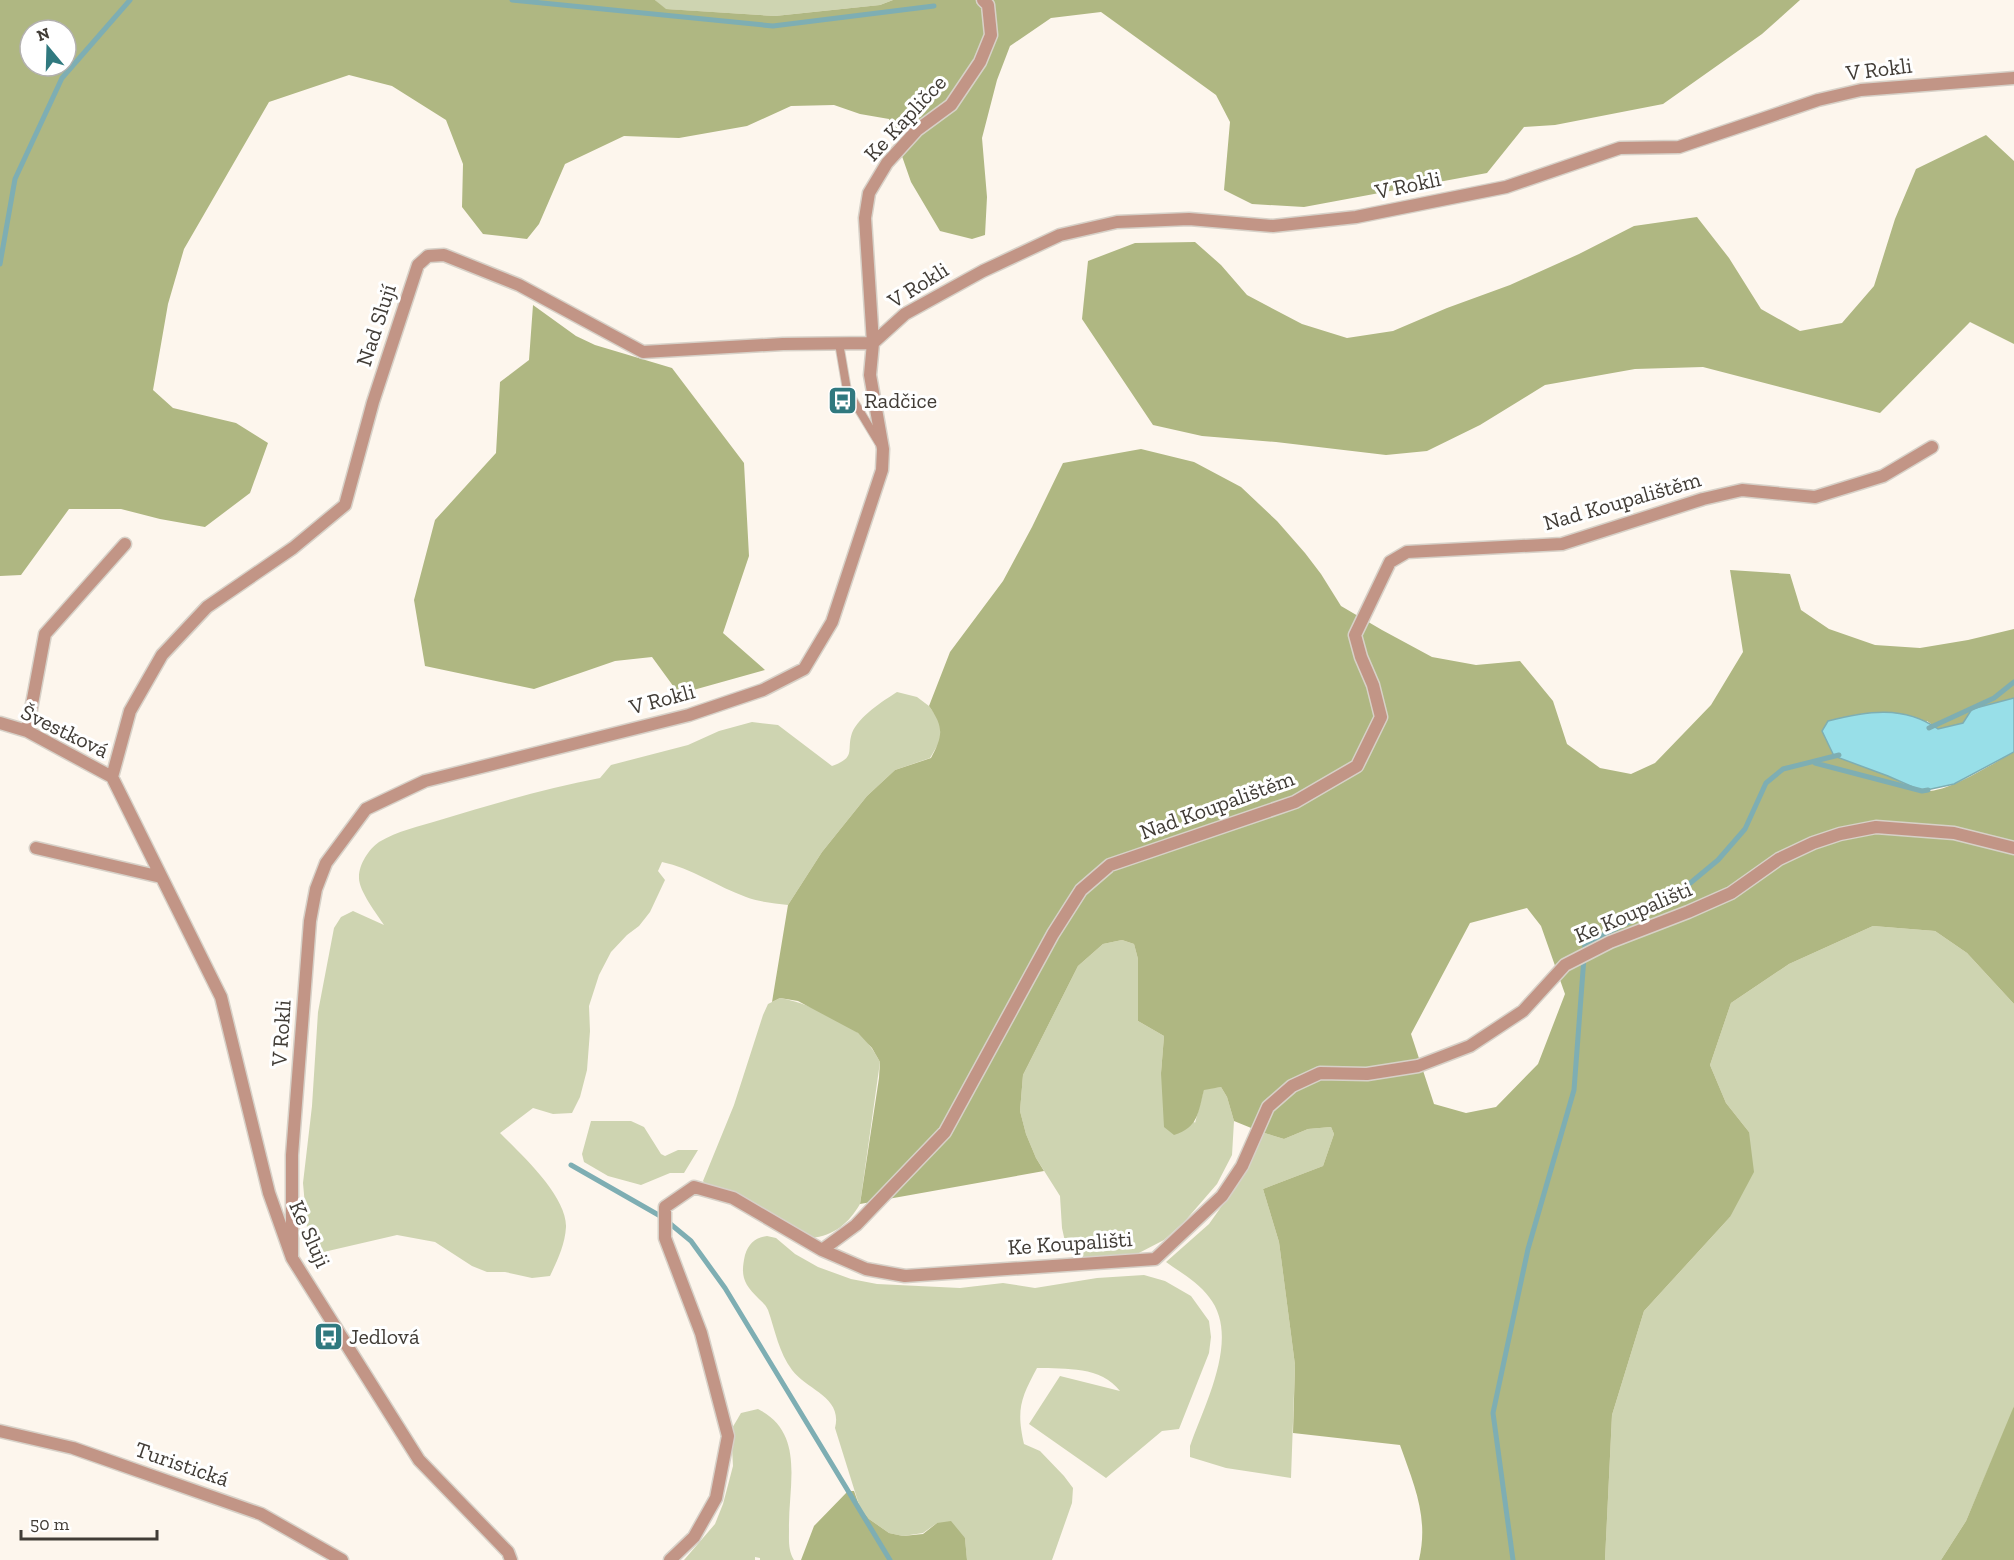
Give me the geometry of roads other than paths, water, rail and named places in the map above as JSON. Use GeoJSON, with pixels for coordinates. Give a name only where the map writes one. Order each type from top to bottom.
{"type":"FeatureCollection","features":[{"type":"Feature","properties":{"kind":"street","name":"Ke Kapličce"},"geometry":{"type":"LineString","coordinates":[[873,343],[865,218],[869,193],[887,163],[917,130],[951,105],[980,62],[991,36],[988,5],[983,0]]}},
{"type":"Feature","properties":{"kind":"street","name":"V Rokli"},"geometry":{"type":"LineString","coordinates":[[292,1258],[292,1155],[310,921],[316,889],[326,863],[366,809],[425,781],[689,715],[763,690],[804,669],[832,622],[882,470],[883,449],[870,375],[873,343],[905,314],[983,271],[1060,235],[1117,222],[1189,219],[1273,226],[1356,217],[1506,187],[1620,148],[1679,147],[1818,100],[1861,90],[2014,78]]}},
{"type":"Feature","properties":{"kind":"street","name":"Nad Slují"},"geometry":{"type":"LineString","coordinates":[[111,777],[130,711],[162,655],[207,607],[293,548],[345,505],[373,402],[415,273],[418,265],[428,256],[444,255],[519,285],[644,352],[783,344],[873,343]]}},
{"type":"Feature","properties":{"kind":"street","name":"Nad Koupalištěm"},"geometry":{"type":"LineString","coordinates":[[822,1250],[856,1225],[945,1132],[1053,934],[1081,891],[1110,865],[1295,802],[1357,766],[1381,717],[1373,685],[1361,657],[1355,635],[1390,562],[1407,552],[1562,544],[1703,499],[1742,490],[1815,497],[1883,476],[1932,447]]}},
{"type":"Feature","properties":{"kind":"street"},"geometry":{"type":"LineString","coordinates":[[27,731],[45,634],[125,544]]}},
{"type":"Feature","properties":{"kind":"street","name":"Švestková"},"geometry":{"type":"LineString","coordinates":[[0,723],[27,731],[111,777]]}},
{"type":"Feature","properties":{"kind":"street","name":"Ke Sluji"},"geometry":{"type":"LineString","coordinates":[[111,777],[221,997],[269,1193],[292,1258],[419,1460],[512,1560]]}},
{"type":"Feature","properties":{"kind":"street","name":"Ke Koupališti"},"geometry":{"type":"LineString","coordinates":[[670,1560],[694,1537],[716,1498],[728,1436],[700,1333],[665,1238],[665,1207],[694,1187],[733,1198],[822,1250],[866,1269],[904,1276],[1155,1259],[1222,1196],[1242,1166],[1268,1107],[1292,1086],[1320,1073],[1367,1074],[1418,1066],[1470,1046],[1523,1011],[1565,965],[1596,949],[1731,893],[1779,859],[1813,843],[1840,834],[1876,827],[1943,832],[2014,848]]}},
{"type":"Feature","properties":{"kind":"street"},"geometry":{"type":"LineString","coordinates":[[36,848],[161,877]]}},
{"type":"Feature","properties":{"kind":"street","name":"Turistická"},"geometry":{"type":"LineString","coordinates":[[0,1431],[72,1448],[261,1514],[342,1560]]}},
{"type":"Feature","properties":{"kind":"lane"},"geometry":{"type":"LineString","coordinates":[[839,343],[847,390],[883,449]]}},
{"type":"Feature","properties":{"kind":"water"},"geometry":{"type":"Polygon","coordinates":[[[2014,698],[2014,752],[1954,784],[1922,791],[1834,756],[1822,731],[1828,721],[1885,712],[1912,716],[1938,729],[1963,723],[1972,709],[2014,698]]]}},
{"type":"Feature","properties":{"kind":"waterway"},"geometry":{"type":"LineString","coordinates":[[0,264],[15,179],[62,78],[130,0]]}},
{"type":"Feature","properties":{"kind":"waterway"},"geometry":{"type":"LineString","coordinates":[[512,0],[773,26],[934,6]]}},
{"type":"Feature","properties":{"kind":"waterway"},"geometry":{"type":"LineString","coordinates":[[1929,728],[1994,698],[2014,682]]}},
{"type":"Feature","properties":{"kind":"waterway"},"geometry":{"type":"LineString","coordinates":[[1513,1560],[1493,1413],[1528,1249],[1574,1090],[1585,944],[1665,904],[1718,860],[1745,829],[1766,783],[1783,769],[1839,755]]}},
{"type":"Feature","properties":{"kind":"waterway"},"geometry":{"type":"LineString","coordinates":[[1815,763],[1922,791],[1928,790]]}},
{"type":"Feature","properties":{"kind":"waterway"},"geometry":{"type":"LineString","coordinates":[[571,1165],[662,1217],[691,1241],[725,1288],[890,1560]]}},
{"type":"Feature","properties":{"kind":"place","name":"Radčice"},"geometry":{"type":"Point","coordinates":[843,400]}},
{"type":"Feature","properties":{"kind":"place","name":"Jedlová"},"geometry":{"type":"Point","coordinates":[328,1336]}}]}
